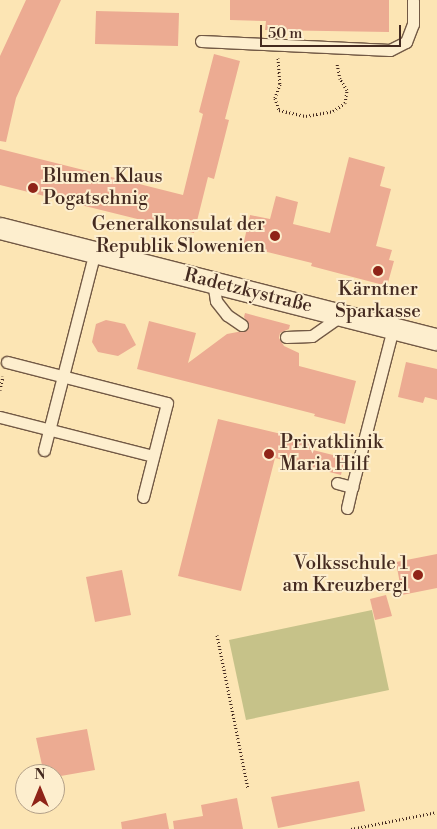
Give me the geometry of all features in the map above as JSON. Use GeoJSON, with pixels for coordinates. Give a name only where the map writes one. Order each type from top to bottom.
{"type":"FeatureCollection","features":[{"type":"Feature","properties":{"kind":"street","name":"Radetzkystraße"},"geometry":{"type":"LineString","coordinates":[[0,228],[437,339]]}},
{"type":"Feature","properties":{"kind":"lane"},"geometry":{"type":"LineString","coordinates":[[201,40],[390,50],[406,42],[413,24],[413,0]]}},
{"type":"Feature","properties":{"kind":"lane"},"geometry":{"type":"LineString","coordinates":[[44,450],[95,251]]}},
{"type":"Feature","properties":{"kind":"lane"},"geometry":{"type":"LineString","coordinates":[[213,282],[216,302],[242,326]]}},
{"type":"Feature","properties":{"kind":"lane"},"geometry":{"type":"LineString","coordinates":[[286,337],[312,336],[342,315]]}},
{"type":"Feature","properties":{"kind":"lane"},"geometry":{"type":"LineString","coordinates":[[347,508],[393,328]]}},
{"type":"Feature","properties":{"kind":"lane"},"geometry":{"type":"LineString","coordinates":[[7,362],[167,403],[142,497]]}},
{"type":"Feature","properties":{"kind":"lane"},"geometry":{"type":"LineString","coordinates":[[0,417],[153,456]]}},
{"type":"Feature","properties":{"kind":"lane"},"geometry":{"type":"LineString","coordinates":[[337,483],[352,487]]}},
{"type":"Feature","properties":{"kind":"path"},"geometry":{"type":"LineString","coordinates":[[277,45],[280,84],[275,98],[279,110],[306,116],[333,111],[345,103],[347,90],[340,79],[335,46]]}},
{"type":"Feature","properties":{"kind":"path"},"geometry":{"type":"LineString","coordinates":[[217,635],[248,789]]}},
{"type":"Feature","properties":{"kind":"path"},"geometry":{"type":"LineString","coordinates":[[351,829],[437,812]]}},
{"type":"Feature","properties":{"kind":"shaded area"},"geometry":{"type":"Polygon","coordinates":[[[372,610],[389,690],[246,720],[229,640],[372,610]]]}},
{"type":"Feature","properties":{"kind":"building"},"geometry":{"type":"Polygon","coordinates":[[[26,0],[61,0],[16,98],[6,142],[0,141],[0,56],[26,0]]]}},
{"type":"Feature","properties":{"kind":"building"},"geometry":{"type":"Polygon","coordinates":[[[230,0],[389,0],[389,32],[265,30],[266,21],[230,20],[230,0]]]}},
{"type":"Feature","properties":{"kind":"building"},"geometry":{"type":"Polygon","coordinates":[[[96,11],[179,13],[178,46],[95,44],[96,11]]]}},
{"type":"Feature","properties":{"kind":"building"},"geometry":{"type":"Polygon","coordinates":[[[214,54],[240,61],[225,119],[229,120],[214,179],[208,177],[194,233],[0,185],[0,149],[183,195],[203,114],[199,112],[214,54]]]}},
{"type":"Feature","properties":{"kind":"building"},"geometry":{"type":"Polygon","coordinates":[[[349,157],[385,167],[380,186],[391,189],[376,246],[392,250],[389,260],[394,261],[387,286],[311,266],[312,263],[243,246],[250,215],[270,219],[276,196],[298,202],[293,224],[330,233],[349,157]]]}},
{"type":"Feature","properties":{"kind":"building"},"geometry":{"type":"Polygon","coordinates":[[[245,313],[290,325],[289,329],[280,333],[279,338],[284,346],[299,353],[299,366],[356,381],[345,424],[314,416],[315,414],[137,369],[149,321],[196,333],[188,363],[227,334],[248,330],[249,325],[244,317],[245,313]]]}},
{"type":"Feature","properties":{"kind":"building"},"geometry":{"type":"Polygon","coordinates":[[[106,320],[125,324],[136,345],[118,356],[98,352],[92,342],[96,324],[106,320]]]}},
{"type":"Feature","properties":{"kind":"building"},"geometry":{"type":"Polygon","coordinates":[[[406,362],[437,369],[437,400],[425,397],[423,403],[398,397],[406,362]]]}},
{"type":"Feature","properties":{"kind":"building"},"geometry":{"type":"Polygon","coordinates":[[[218,419],[315,442],[313,450],[345,458],[341,475],[275,458],[241,591],[178,576],[218,419]]]}},
{"type":"Feature","properties":{"kind":"building","name":"Volksschule 1 am Kreuzbergl"},"geometry":{"type":"Polygon","coordinates":[[[437,554],[437,588],[402,595],[396,562],[437,554]]]}},
{"type":"Feature","properties":{"kind":"building"},"geometry":{"type":"Polygon","coordinates":[[[122,570],[131,615],[95,622],[86,577],[122,570]]]}},
{"type":"Feature","properties":{"kind":"building"},"geometry":{"type":"Polygon","coordinates":[[[386,595],[392,616],[375,620],[370,599],[386,595]]]}},
{"type":"Feature","properties":{"kind":"building"},"geometry":{"type":"Polygon","coordinates":[[[87,729],[95,770],[65,775],[65,764],[42,764],[36,738],[87,729]]]}},
{"type":"Feature","properties":{"kind":"building"},"geometry":{"type":"Polygon","coordinates":[[[359,781],[365,811],[278,828],[271,797],[359,781]]]}},
{"type":"Feature","properties":{"kind":"building"},"geometry":{"type":"Polygon","coordinates":[[[237,798],[243,829],[174,829],[173,821],[203,816],[201,805],[237,798]]]}},
{"type":"Feature","properties":{"kind":"building"},"geometry":{"type":"Polygon","coordinates":[[[166,813],[169,829],[122,829],[121,822],[166,813]]]}},
{"type":"Feature","properties":{"kind":"place","name":"Blumen Klaus Pogatschnig"},"geometry":{"type":"Point","coordinates":[33,188]}},
{"type":"Feature","properties":{"kind":"place","name":"Generalkonsulat der Republik Slowenien"},"geometry":{"type":"Point","coordinates":[275,236]}},
{"type":"Feature","properties":{"kind":"place","name":"Kärntner Sparkasse"},"geometry":{"type":"Point","coordinates":[378,271]}},
{"type":"Feature","properties":{"kind":"place","name":"Privatklinik Maria Hilf"},"geometry":{"type":"Point","coordinates":[269,454]}},
{"type":"Feature","properties":{"kind":"place","name":"Volksschule 1 am Kreuzbergl"},"geometry":{"type":"Point","coordinates":[418,575]}}]}
